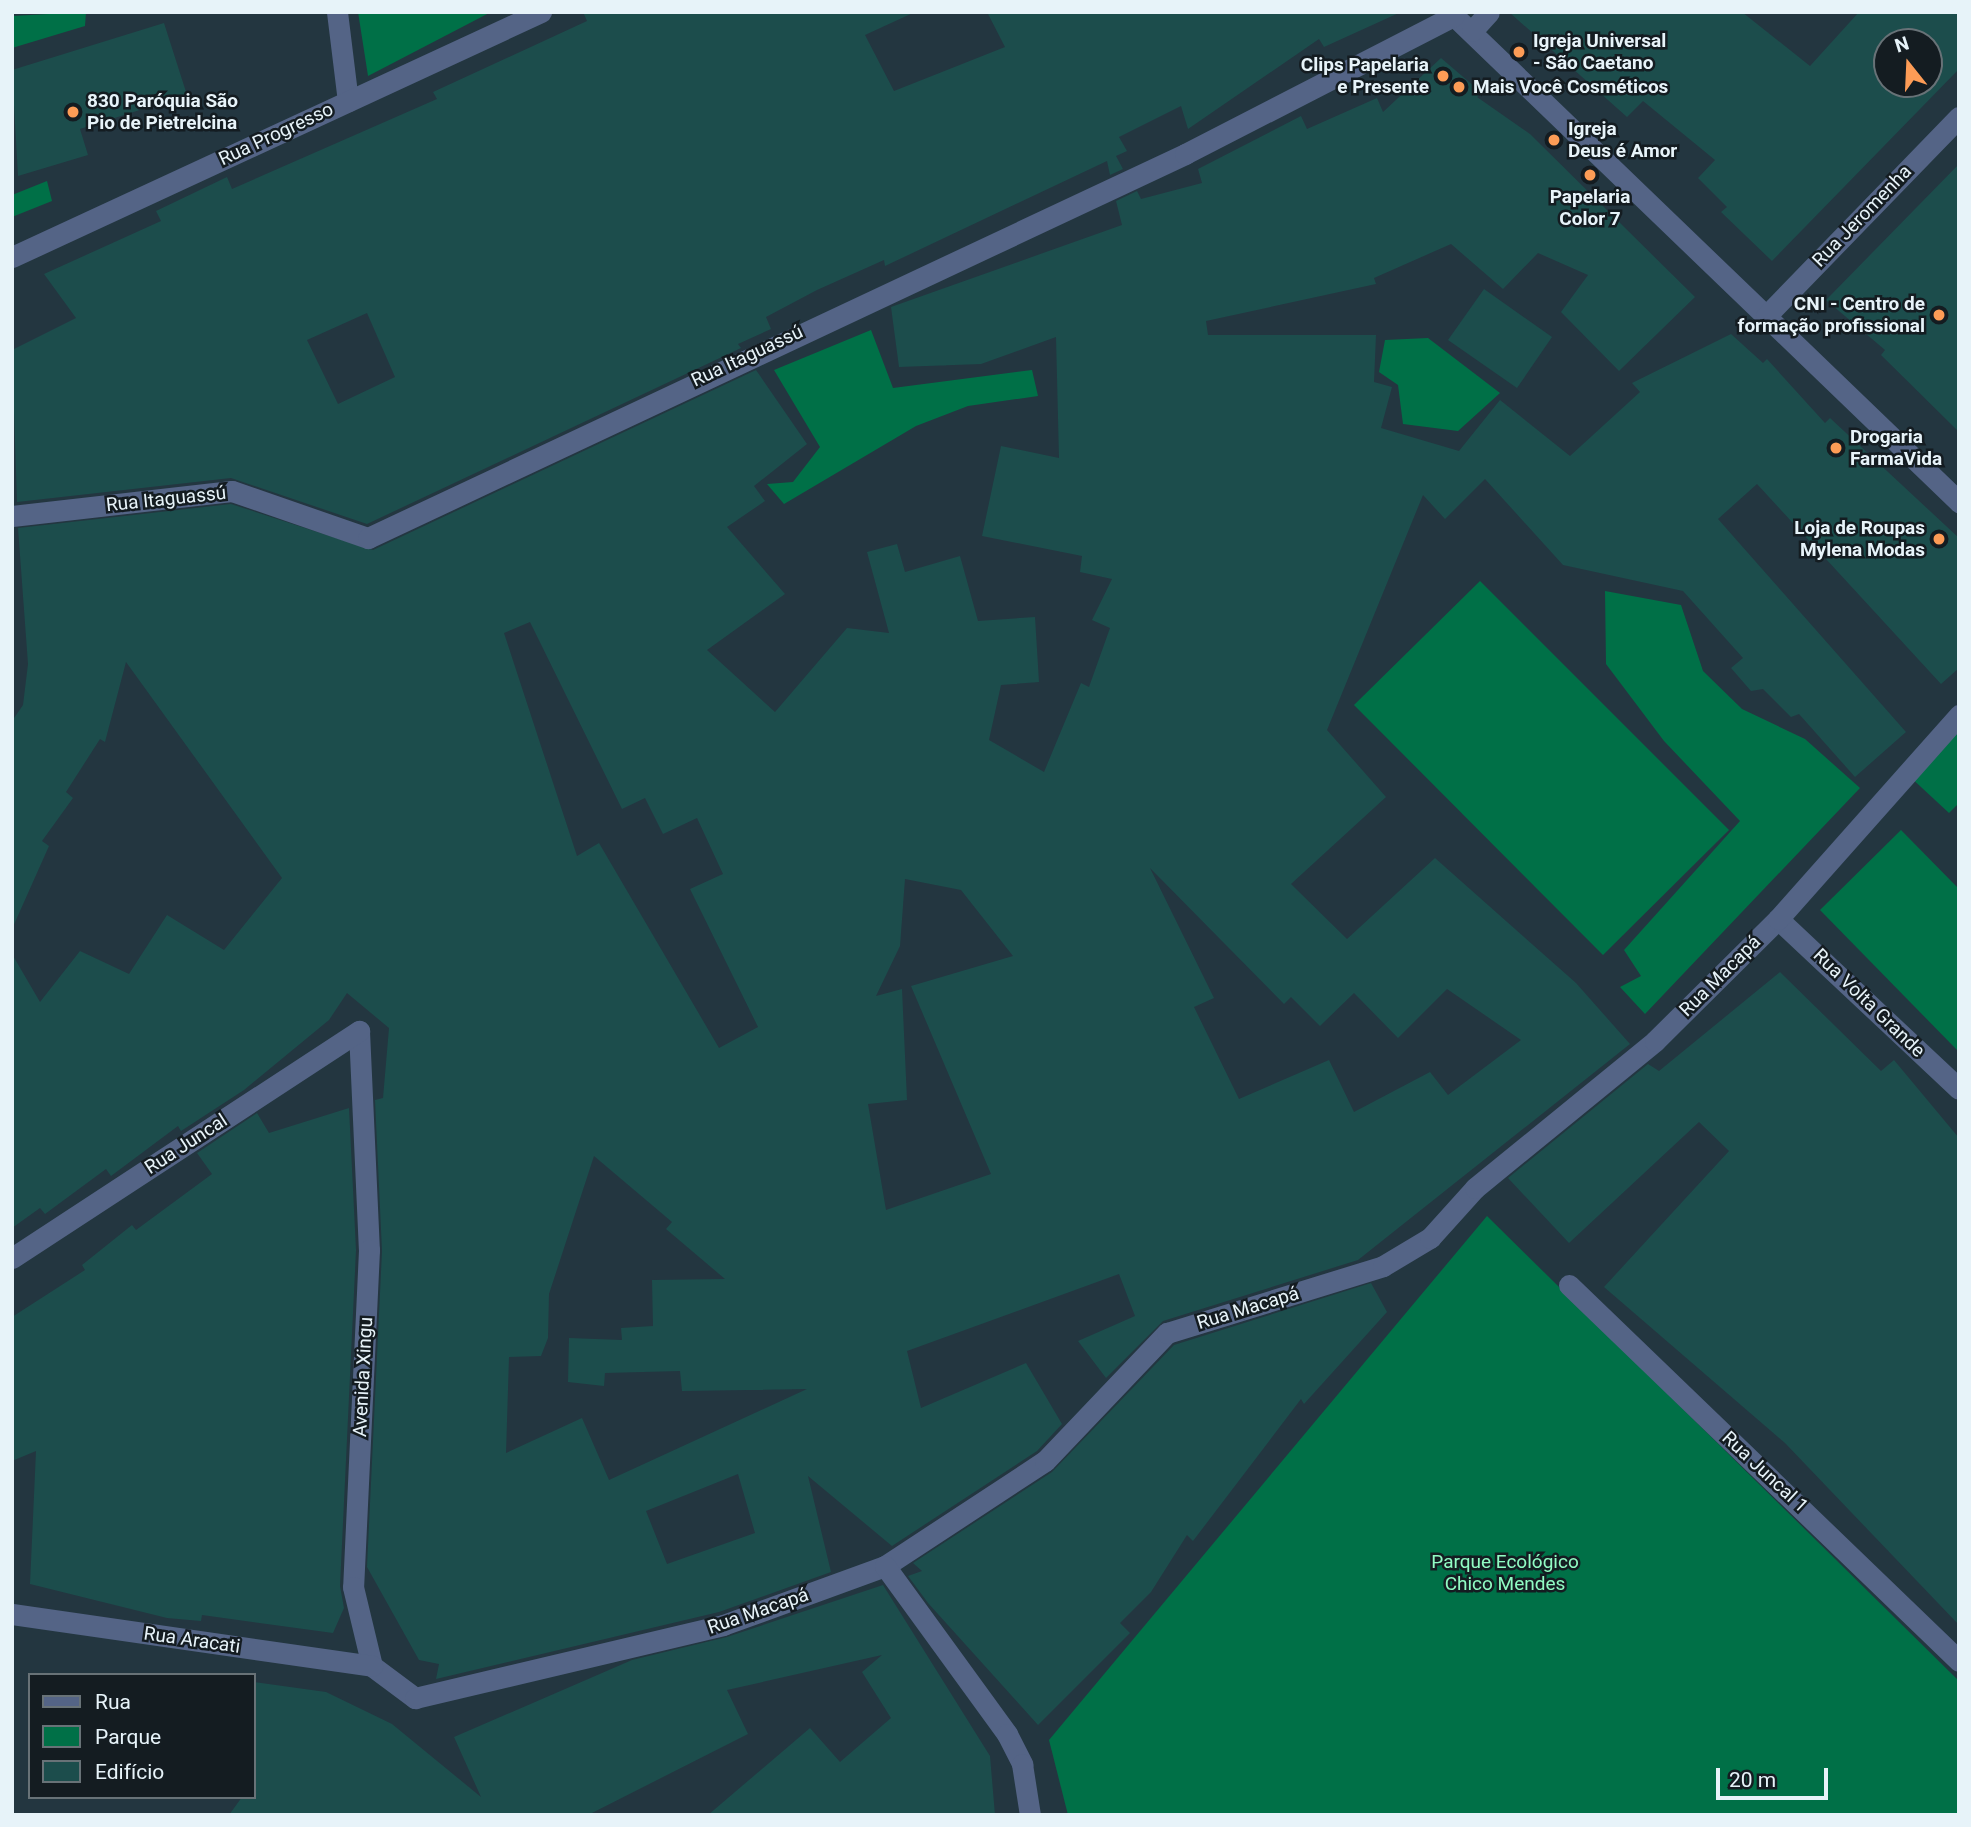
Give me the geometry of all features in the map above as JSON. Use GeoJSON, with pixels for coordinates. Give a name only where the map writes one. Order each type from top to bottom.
{"type":"FeatureCollection","features":[{"type":"Feature","properties":{"kind":"street"},"geometry":{"type":"LineString","coordinates":[[337,12],[348,101]]}},
{"type":"Feature","properties":{"kind":"street","name":"Rua Progresso"},"geometry":{"type":"LineString","coordinates":[[12,257],[541,12]]}},
{"type":"Feature","properties":{"kind":"street"},"geometry":{"type":"LineString","coordinates":[[1472,31],[1489,12]]}},
{"type":"Feature","properties":{"kind":"street"},"geometry":{"type":"LineString","coordinates":[[1452,14],[1959,502]]}},
{"type":"Feature","properties":{"kind":"street","name":"Rua Itaguassú"},"geometry":{"type":"LineString","coordinates":[[12,516],[232,491],[368,538],[1185,154],[1452,14]]}},
{"type":"Feature","properties":{"kind":"street","name":"Rua Jeromenha"},"geometry":{"type":"LineString","coordinates":[[1766,316],[1959,117]]}},
{"type":"Feature","properties":{"kind":"street","name":"Rua Macapá"},"geometry":{"type":"LineString","coordinates":[[372,1666],[415,1698],[723,1625],[885,1566],[1045,1461],[1167,1333],[1383,1266],[1430,1238],[1475,1188],[1655,1041],[1777,919],[1959,715]]}},
{"type":"Feature","properties":{"kind":"street","name":"Rua Volta Grande"},"geometry":{"type":"LineString","coordinates":[[1777,919],[1959,1089]]}},
{"type":"Feature","properties":{"kind":"street","name":"Rua Juncal"},"geometry":{"type":"LineString","coordinates":[[12,1258],[359,1031]]}},
{"type":"Feature","properties":{"kind":"street","name":"Avenida Xingu"},"geometry":{"type":"LineString","coordinates":[[359,1031],[369,1250],[353,1587],[372,1666]]}},
{"type":"Feature","properties":{"kind":"street","name":"Rua Juncal 1"},"geometry":{"type":"LineString","coordinates":[[1569,1285],[1959,1661]]}},
{"type":"Feature","properties":{"kind":"street"},"geometry":{"type":"LineString","coordinates":[[885,1566],[1007,1734],[1022,1763],[1030,1815]]}},
{"type":"Feature","properties":{"kind":"street","name":"Rua Aracati"},"geometry":{"type":"LineString","coordinates":[[12,1614],[372,1666]]}},
{"type":"Feature","properties":{"kind":"green space"},"geometry":{"type":"Polygon","coordinates":[[[86,12],[85,26],[12,48],[12,16],[86,12]]]}},
{"type":"Feature","properties":{"kind":"green space"},"geometry":{"type":"Polygon","coordinates":[[[358,12],[491,12],[368,76],[358,12]]]}},
{"type":"Feature","properties":{"kind":"green space"},"geometry":{"type":"Polygon","coordinates":[[[47,181],[52,201],[12,217],[12,195],[47,181]]]}},
{"type":"Feature","properties":{"kind":"green space"},"geometry":{"type":"Polygon","coordinates":[[[871,330],[893,388],[1032,370],[1038,396],[968,406],[916,426],[784,504],[767,484],[793,482],[820,447],[774,370],[871,330]]]}},
{"type":"Feature","properties":{"kind":"green space"},"geometry":{"type":"Polygon","coordinates":[[[1428,338],[1500,393],[1458,431],[1403,424],[1398,385],[1379,372],[1385,340],[1428,338]]]}},
{"type":"Feature","properties":{"kind":"green space"},"geometry":{"type":"Polygon","coordinates":[[[1480,581],[1729,830],[1603,955],[1354,705],[1480,581]]]}},
{"type":"Feature","properties":{"kind":"green space"},"geometry":{"type":"Polygon","coordinates":[[[1605,591],[1681,605],[1703,671],[1742,709],[1805,739],[1860,788],[1645,1014],[1620,987],[1641,976],[1624,950],[1740,821],[1664,741],[1606,664],[1605,591]]]}},
{"type":"Feature","properties":{"kind":"green space"},"geometry":{"type":"Polygon","coordinates":[[[1959,722],[1959,803],[1949,813],[1907,774],[1959,722]]]}},
{"type":"Feature","properties":{"kind":"green space"},"geometry":{"type":"Polygon","coordinates":[[[1901,830],[1959,889],[1959,1052],[1820,910],[1901,830]]]}},
{"type":"Feature","properties":{"kind":"green space","name":"Parque Ecológico Chico Mendes"},"geometry":{"type":"Polygon","coordinates":[[[1487,1216],[1959,1681],[1959,1815],[1068,1815],[1049,1740],[1487,1216]]]}},
{"type":"Feature","properties":{"kind":"building"},"geometry":{"type":"Polygon","coordinates":[[[583,12],[915,12],[865,35],[894,91],[1005,47],[987,12],[1401,12],[1324,47],[1319,39],[1188,129],[1181,106],[1119,137],[1127,151],[1116,156],[1123,169],[1110,175],[1107,161],[885,266],[884,260],[817,290],[766,317],[771,329],[738,344],[741,348],[367,524],[231,478],[17,502],[12,350],[76,318],[44,274],[161,221],[156,211],[227,177],[232,189],[437,99],[433,92],[587,21],[583,12]],[[367,313],[307,340],[338,404],[395,377],[367,313]]]}},
{"type":"Feature","properties":{"kind":"building"},"geometry":{"type":"Polygon","coordinates":[[[1509,12],[1742,12],[1810,66],[1859,12],[1959,12],[1959,69],[1943,85],[1943,28],[1873,28],[1873,98],[1931,98],[1772,261],[1721,212],[1727,207],[1698,178],[1715,160],[1643,101],[1627,117],[1509,12]]]}},
{"type":"Feature","properties":{"kind":"building","name":"830 Paróquia São Pio de Pietrelcina"},"geometry":{"type":"Polygon","coordinates":[[[164,23],[187,95],[80,129],[88,155],[18,176],[12,70],[164,23]]]}},
{"type":"Feature","properties":{"kind":"building"},"geometry":{"type":"Polygon","coordinates":[[[1441,58],[1482,93],[1477,97],[1530,134],[1695,297],[1619,371],[1561,312],[1588,275],[1538,253],[1503,289],[1451,244],[1374,278],[1376,284],[1206,321],[1208,335],[1376,335],[1374,382],[1392,387],[1381,428],[1459,451],[1500,400],[1570,456],[1640,392],[1632,383],[1731,334],[1763,363],[1767,359],[1825,423],[1830,418],[1959,538],[1959,668],[1941,684],[1757,484],[1718,519],[1906,732],[1855,777],[1799,714],[1791,717],[1763,689],[1751,691],[1731,668],[1743,658],[1683,591],[1563,565],[1485,479],[1445,519],[1423,495],[1327,730],[1386,797],[1291,884],[1347,939],[1435,858],[1576,983],[1630,1044],[1358,1260],[1163,1321],[1106,1378],[1078,1341],[1135,1316],[1119,1274],[907,1351],[921,1408],[1026,1363],[1062,1424],[1037,1451],[892,1546],[808,1476],[831,1572],[719,1612],[436,1679],[439,1664],[419,1660],[367,1567],[382,1251],[375,1100],[383,1098],[389,1028],[347,993],[329,1020],[244,1090],[181,1131],[178,1126],[111,1176],[106,1169],[45,1214],[40,1208],[12,1228],[12,954],[40,1002],[80,951],[129,974],[167,915],[224,950],[282,878],[126,662],[105,742],[100,739],[66,792],[73,798],[42,841],[49,846],[12,929],[12,721],[23,705],[28,664],[18,528],[231,504],[373,550],[756,370],[807,444],[754,486],[765,501],[727,527],[785,594],[707,650],[775,712],[847,628],[889,633],[867,552],[897,544],[905,572],[960,556],[978,621],[1035,617],[1039,682],[1001,685],[989,740],[1044,772],[1081,683],[1089,687],[1110,628],[1092,620],[1112,579],[1080,572],[1082,556],[982,536],[1001,446],[1059,458],[1056,337],[981,364],[899,367],[891,307],[1122,225],[1116,201],[1137,191],[1141,199],[1202,183],[1198,169],[1301,116],[1307,129],[1377,98],[1383,112],[1441,58]],[[530,622],[504,633],[577,856],[599,843],[719,1048],[758,1027],[690,889],[723,874],[697,818],[663,834],[645,798],[622,809],[530,622]],[[1150,868],[1214,998],[1194,1007],[1239,1099],[1329,1060],[1354,1112],[1430,1072],[1448,1095],[1521,1040],[1447,989],[1398,1038],[1354,993],[1320,1026],[1291,997],[1284,1004],[1150,868]],[[905,879],[900,946],[876,996],[902,989],[907,1100],[868,1104],[886,1210],[991,1174],[911,986],[1013,956],[961,890],[905,879]],[[594,1156],[549,1294],[548,1338],[541,1356],[509,1357],[506,1453],[582,1418],[609,1480],[807,1389],[682,1391],[680,1371],[605,1373],[604,1386],[568,1382],[569,1338],[622,1340],[621,1328],[653,1326],[652,1280],[725,1279],[666,1229],[672,1222],[594,1156]],[[738,1474],[646,1511],[667,1564],[755,1533],[738,1474]]]}},
{"type":"Feature","properties":{"kind":"building"},"geometry":{"type":"Polygon","coordinates":[[[1959,164],[1959,432],[1881,355],[1885,350],[1826,300],[1959,164]]]}},
{"type":"Feature","properties":{"kind":"building"},"geometry":{"type":"Polygon","coordinates":[[[1484,289],[1552,337],[1517,388],[1448,340],[1484,289]]]}},
{"type":"Feature","properties":{"kind":"building"},"geometry":{"type":"Polygon","coordinates":[[[1780,972],[1881,1071],[1894,1060],[1959,1138],[1959,1625],[1785,1443],[1604,1287],[1729,1151],[1699,1122],[1569,1243],[1508,1178],[1648,1064],[1659,1071],[1780,972]]]}},
{"type":"Feature","properties":{"kind":"building"},"geometry":{"type":"Polygon","coordinates":[[[349,1108],[356,1250],[340,1586],[344,1608],[333,1633],[202,1615],[201,1621],[167,1618],[30,1584],[36,1451],[12,1461],[12,1317],[85,1270],[82,1265],[132,1225],[136,1230],[212,1174],[197,1153],[257,1113],[269,1133],[349,1108]]]}},
{"type":"Feature","properties":{"kind":"building"},"geometry":{"type":"Polygon","coordinates":[[[1371,1283],[1387,1312],[1304,1404],[1301,1399],[1193,1541],[1187,1535],[1151,1592],[1120,1623],[1130,1633],[1038,1725],[928,1603],[908,1576],[922,1571],[913,1563],[1052,1472],[1174,1345],[1371,1283]]]}},
{"type":"Feature","properties":{"kind":"building"},"geometry":{"type":"Polygon","coordinates":[[[883,1585],[990,1756],[995,1815],[708,1815],[810,1728],[840,1762],[891,1718],[862,1672],[882,1655],[727,1690],[748,1734],[588,1815],[229,1815],[241,1799],[256,1799],[256,1682],[326,1692],[392,1724],[481,1797],[454,1737],[632,1660],[727,1637],[883,1585]]]}},
{"type":"Feature","properties":{"kind":"place","name":"Igreja Universal - São Caetano"},"geometry":{"type":"Point","coordinates":[1519,52]}},
{"type":"Feature","properties":{"kind":"place","name":"Clips Papelaria e Presente"},"geometry":{"type":"Point","coordinates":[1443,76]}},
{"type":"Feature","properties":{"kind":"place","name":"Mais Você Cosméticos"},"geometry":{"type":"Point","coordinates":[1459,87]}},
{"type":"Feature","properties":{"kind":"place","name":"830 Paróquia São Pio de Pietrelcina"},"geometry":{"type":"Point","coordinates":[73,112]}},
{"type":"Feature","properties":{"kind":"place","name":"Igreja Deus é Amor"},"geometry":{"type":"Point","coordinates":[1554,140]}},
{"type":"Feature","properties":{"kind":"place","name":"Papelaria Color 7"},"geometry":{"type":"Point","coordinates":[1590,175]}},
{"type":"Feature","properties":{"kind":"place","name":"CNI - Centro de formação profissional"},"geometry":{"type":"Point","coordinates":[1939,315]}},
{"type":"Feature","properties":{"kind":"place","name":"Drogaria FarmaVida"},"geometry":{"type":"Point","coordinates":[1836,448]}},
{"type":"Feature","properties":{"kind":"place","name":"Loja de Roupas Mylena Modas"},"geometry":{"type":"Point","coordinates":[1939,539]}}]}
